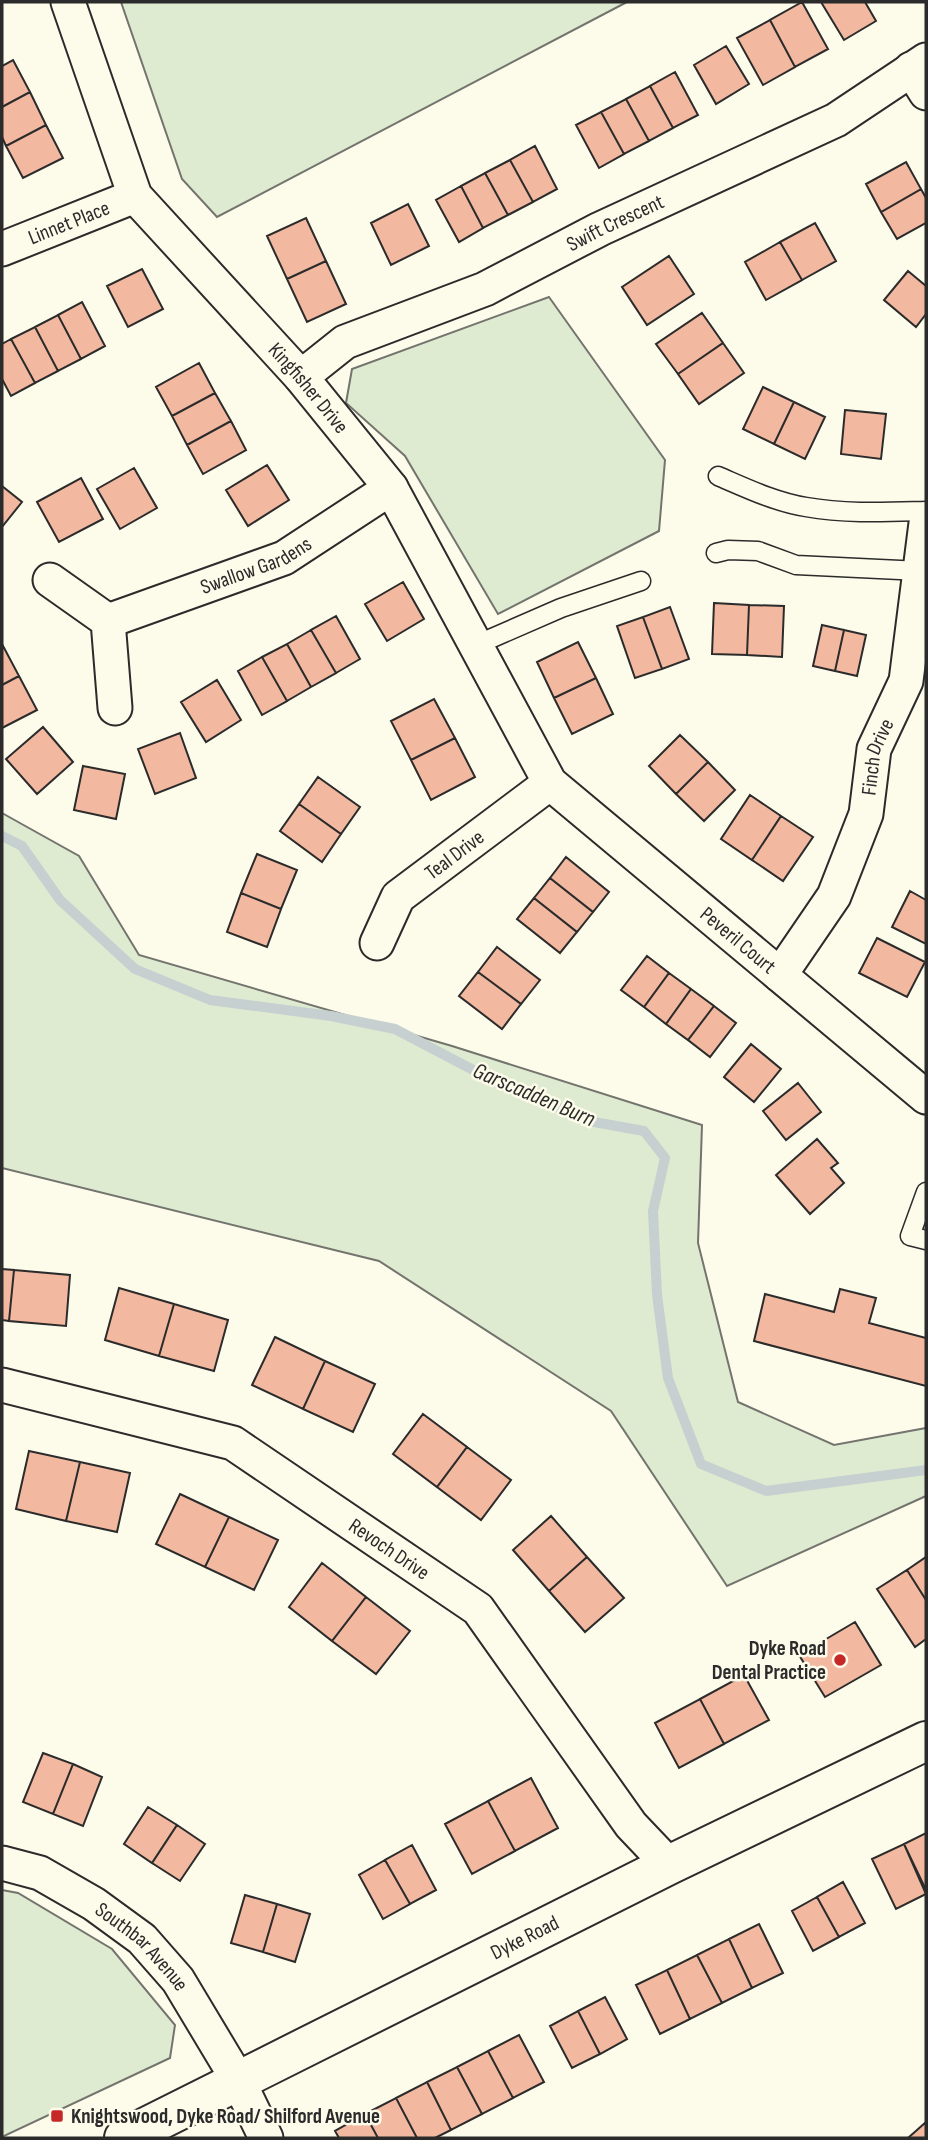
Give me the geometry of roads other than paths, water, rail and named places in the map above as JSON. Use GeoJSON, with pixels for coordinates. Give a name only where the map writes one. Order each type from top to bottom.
{"type":"FeatureCollection","features":[{"type":"Feature","properties":{"kind":"street","name":"Kingfisher Drive"},"geometry":{"type":"LineString","coordinates":[[68,2],[135,196],[301,377],[391,488],[550,783]]}},
{"type":"Feature","properties":{"kind":"street","name":"Swift Crescent"},"geometry":{"type":"LineString","coordinates":[[301,377],[345,342],[485,289],[600,229],[836,120],[921,74]]}},
{"type":"Feature","properties":{"kind":"street","name":"Linnet Place"},"geometry":{"type":"LineString","coordinates":[[2,250],[135,196]]}},
{"type":"Feature","properties":{"kind":"street","name":"Swallow Gardens"},"geometry":{"type":"LineString","coordinates":[[108,621],[284,558],[391,488]]}},
{"type":"Feature","properties":{"kind":"street","name":"Finch Drive"},"geometry":{"type":"LineString","coordinates":[[780,975],[834,897],[866,814],[874,749],[906,681],[926,523]]}},
{"type":"Feature","properties":{"kind":"street"},"geometry":{"type":"LineString","coordinates":[[50,580],[108,621],[115,708]]}},
{"type":"Feature","properties":{"kind":"street","name":"Peveril Court"},"geometry":{"type":"LineString","coordinates":[[550,783],[926,1097]]}},
{"type":"Feature","properties":{"kind":"street","name":"Teal Drive"},"geometry":{"type":"LineString","coordinates":[[377,943],[398,897],[550,783]]}},
{"type":"Feature","properties":{"kind":"street","name":"Revoch Drive"},"geometry":{"type":"LineString","coordinates":[[2,1385],[233,1443],[478,1609],[631,1825],[669,1865]]}},
{"type":"Feature","properties":{"kind":"street","name":"Dyke Road"},"geometry":{"type":"LineString","coordinates":[[124,2138],[669,1865],[926,1741]]}},
{"type":"Feature","properties":{"kind":"street","name":"Southbar Avenue"},"geometry":{"type":"LineString","coordinates":[[2,1863],[40,1873],[94,1904],[142,1939],[178,1980],[238,2080],[266,2138]]}},
{"type":"Feature","properties":{"kind":"lane"},"geometry":{"type":"LineString","coordinates":[[718,476],[761,494],[804,507],[856,513],[926,512]]}},
{"type":"Feature","properties":{"kind":"lane"},"geometry":{"type":"LineString","coordinates":[[716,554],[728,550],[758,551],[796,565],[921,571]]}},
{"type":"Feature","properties":{"kind":"lane"},"geometry":{"type":"LineString","coordinates":[[476,645],[561,608],[641,581]]}},
{"type":"Feature","properties":{"kind":"lane"},"geometry":{"type":"LineString","coordinates":[[926,1192],[909,1236],[926,1240]]}},
{"type":"Feature","properties":{"kind":"waterway","name":"Garscadden Burn"},"geometry":{"type":"LineString","coordinates":[[2,836],[22,846],[60,900],[135,969],[210,1000],[331,1016],[395,1029],[500,1084],[594,1122],[644,1131],[665,1158],[653,1211],[657,1295],[668,1378],[701,1464],[766,1491],[926,1470]]}},
{"type":"Feature","properties":{"kind":"place","name":"Dyke Road Dental Practice"},"geometry":{"type":"Point","coordinates":[840,1660]}},
{"type":"Feature","properties":{"kind":"place","name":"Knightswood, Dyke Road/ Shilford Avenue"},"geometry":{"type":"Point","coordinates":[57,2116]}}]}
